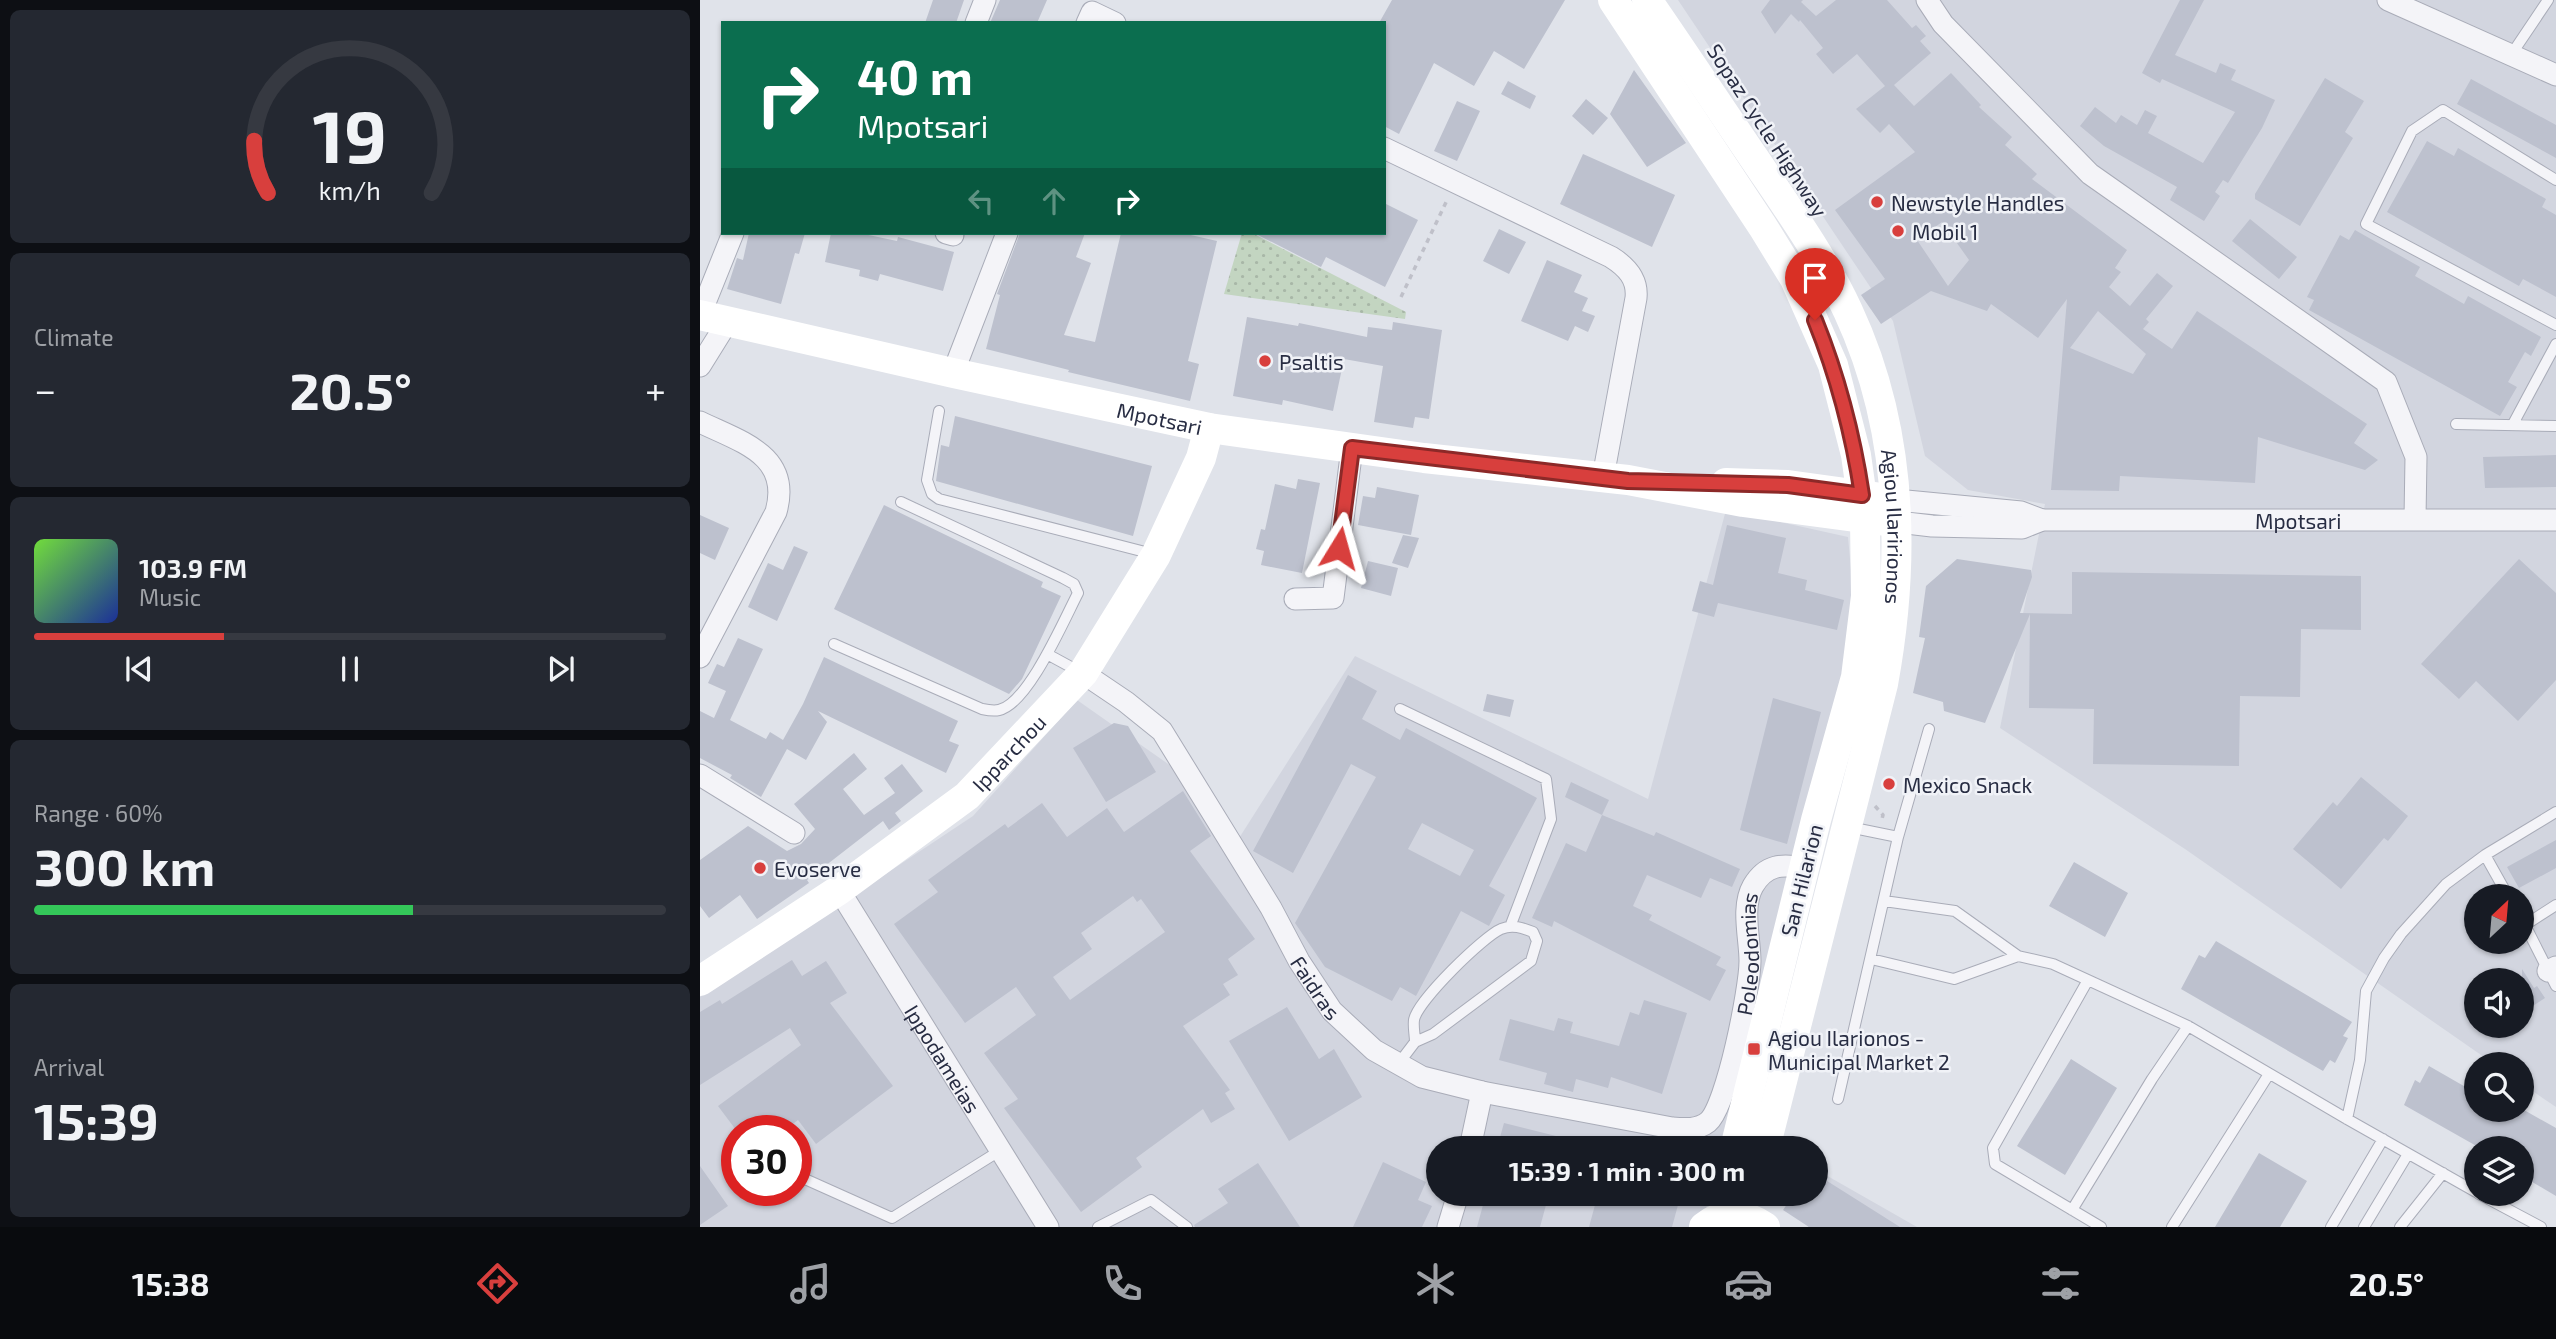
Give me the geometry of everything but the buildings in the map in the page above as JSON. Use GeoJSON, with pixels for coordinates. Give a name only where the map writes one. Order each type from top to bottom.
{"type":"FeatureCollection","features":[{"type":"Feature","properties":{"kind":"main road","name":"Agiou Ilaririonos"},"geometry":{"type":"LineString","coordinates":[[1613,0],[1795,279],[1833,365],[1856,455],[1864,507],[1866,596],[1863,628],[1856,677],[1842,730]]}},
{"type":"Feature","properties":{"kind":"main road","name":"Agiou Ilaririonos"},"geometry":{"type":"LineString","coordinates":[[1647,0],[1791,212],[1848,311],[1869,365],[1883,412],[1893,461],[1897,511],[1896,595],[1892,634],[1871,737],[1832,823],[1767,1136]]}},
{"type":"Feature","properties":{"kind":"main road","name":"Mpotsari"},"geometry":{"type":"LineString","coordinates":[[709,317],[1209,428],[1615,479],[1788,485],[1864,507],[1897,511]]}},
{"type":"Feature","properties":{"kind":"main road","name":"Ipparchou"},"geometry":{"type":"LineString","coordinates":[[700,981],[839,890],[967,796],[1083,673],[1156,555],[1201,458],[1209,428]]}},
{"type":"Feature","properties":{"kind":"main road","name":"San Hilarion"},"geometry":{"type":"LineString","coordinates":[[1738,1136],[1804,868],[1832,823],[1842,730]]}},
{"type":"Feature","properties":{"kind":"main road"},"geometry":{"type":"LineString","coordinates":[[1705,1226],[1714,1206]]}},
{"type":"Feature","properties":{"kind":"main road"},"geometry":{"type":"LineString","coordinates":[[1760,1206],[1764,1226]]}},
{"type":"Feature","properties":{"kind":"main road"},"geometry":{"type":"LineString","coordinates":[[1705,1226],[1719,1218],[1734,1215],[1749,1218],[1764,1226]]}},
{"type":"Feature","properties":{"kind":"street"},"geometry":{"type":"LineString","coordinates":[[977,21],[985,0]]}},
{"type":"Feature","properties":{"kind":"street"},"geometry":{"type":"LineString","coordinates":[[1927,0],[1943,24],[2090,174],[2386,382],[2416,457],[2415,519]]}},
{"type":"Feature","properties":{"kind":"street"},"geometry":{"type":"LineString","coordinates":[[2388,0],[2556,75]]}},
{"type":"Feature","properties":{"kind":"street"},"geometry":{"type":"LineString","coordinates":[[1088,21],[1092,12],[1111,21]]}},
{"type":"Feature","properties":{"kind":"street"},"geometry":{"type":"LineString","coordinates":[[1386,149],[1611,257],[1632,276],[1636,298],[1615,479]]}},
{"type":"Feature","properties":{"kind":"street"},"geometry":{"type":"LineString","coordinates":[[700,366],[709,317],[732,235]]}},
{"type":"Feature","properties":{"kind":"street"},"geometry":{"type":"LineString","coordinates":[[953,373],[1006,235]]}},
{"type":"Feature","properties":{"kind":"street"},"geometry":{"type":"LineString","coordinates":[[700,422],[766,458],[776,473],[780,498],[776,512],[700,657]]}},
{"type":"Feature","properties":{"kind":"street"},"geometry":{"type":"LineString","coordinates":[[1295,599],[1333,598],[1352,448]]}},
{"type":"Feature","properties":{"kind":"street","name":"Mpotsari"},"geometry":{"type":"LineString","coordinates":[[1897,511],[2022,528],[2042,520],[2555,520]]}},
{"type":"Feature","properties":{"kind":"street","name":"Faidras"},"geometry":{"type":"LineString","coordinates":[[1083,673],[1162,731],[1271,908],[1299,961],[1332,1011],[1374,1050],[1422,1077],[1482,1092],[1672,1128]]}},
{"type":"Feature","properties":{"kind":"street"},"geometry":{"type":"LineString","coordinates":[[700,775],[794,833]]}},
{"type":"Feature","properties":{"kind":"street","name":"Poleodomias"},"geometry":{"type":"LineString","coordinates":[[1672,1128],[1695,1129],[1703,1125],[1710,1120],[1721,1101],[1748,982],[1748,903],[1754,886],[1769,870],[1782,864],[1804,868]]}},
{"type":"Feature","properties":{"kind":"street","name":"Ippodameias"},"geometry":{"type":"LineString","coordinates":[[839,890],[1048,1227]]}},
{"type":"Feature","properties":{"kind":"street"},"geometry":{"type":"LineString","coordinates":[[1473,1136],[1482,1092]]}},
{"type":"Feature","properties":{"kind":"street"},"geometry":{"type":"LineString","coordinates":[[1448,1227],[1454,1206]]}},
{"type":"Feature","properties":{"kind":"lane"},"geometry":{"type":"LineString","coordinates":[[2511,55],[2549,0]]}},
{"type":"Feature","properties":{"kind":"lane"},"geometry":{"type":"LineString","coordinates":[[2556,180],[2443,110],[2412,131],[2366,224],[2556,325]]}},
{"type":"Feature","properties":{"kind":"lane"},"geometry":{"type":"LineString","coordinates":[[2513,424],[2556,344]]}},
{"type":"Feature","properties":{"kind":"lane"},"geometry":{"type":"LineString","coordinates":[[939,411],[927,480],[928,488],[939,499],[1156,555]]}},
{"type":"Feature","properties":{"kind":"lane"},"geometry":{"type":"LineString","coordinates":[[2456,424],[2556,426]]}},
{"type":"Feature","properties":{"kind":"lane"},"geometry":{"type":"LineString","coordinates":[[834,644],[982,709],[1000,710],[1020,697],[1047,654],[1078,593],[1074,584],[901,502]]}},
{"type":"Feature","properties":{"kind":"lane"},"geometry":{"type":"LineString","coordinates":[[1047,654],[1083,673]]}},
{"type":"Feature","properties":{"kind":"lane"},"geometry":{"type":"LineString","coordinates":[[1400,709],[1546,779],[1551,819],[1510,927]]}},
{"type":"Feature","properties":{"kind":"lane"},"geometry":{"type":"LineString","coordinates":[[1839,1099],[1898,837],[1929,729]]}},
{"type":"Feature","properties":{"kind":"lane"},"geometry":{"type":"LineString","coordinates":[[2347,1119],[2360,1060],[2366,991],[2384,958],[2446,884],[2485,855],[2556,812]]}},
{"type":"Feature","properties":{"kind":"lane"},"geometry":{"type":"LineString","coordinates":[[1832,823],[1898,837]]}},
{"type":"Feature","properties":{"kind":"lane"},"geometry":{"type":"LineString","coordinates":[[2485,855],[2501,884]]}},
{"type":"Feature","properties":{"kind":"lane"},"geometry":{"type":"LineString","coordinates":[[1884,901],[1955,911],[2018,956],[2053,964],[2188,1026],[2464,1185]]}},
{"type":"Feature","properties":{"kind":"lane"},"geometry":{"type":"LineString","coordinates":[[2534,916],[2556,905]]}},
{"type":"Feature","properties":{"kind":"lane"},"geometry":{"type":"LineString","coordinates":[[1399,1063],[1415,1042],[1433,1034],[1531,961],[1536,941],[1533,932],[1517,926],[1501,929],[1437,984],[1414,1019],[1415,1042]]}},
{"type":"Feature","properties":{"kind":"lane"},"geometry":{"type":"LineString","coordinates":[[2534,941],[2553,975]]}},
{"type":"Feature","properties":{"kind":"lane"},"geometry":{"type":"LineString","coordinates":[[1871,960],[1954,979],[2018,956]]}},
{"type":"Feature","properties":{"kind":"lane"},"geometry":{"type":"LineString","coordinates":[[2088,980],[1993,1148],[1995,1164],[2101,1227]]}},
{"type":"Feature","properties":{"kind":"lane"},"geometry":{"type":"LineString","coordinates":[[2072,1210],[2152,1079],[2188,1026]]}},
{"type":"Feature","properties":{"kind":"lane"},"geometry":{"type":"LineString","coordinates":[[2172,1227],[2269,1074]]}},
{"type":"Feature","properties":{"kind":"lane"},"geometry":{"type":"LineString","coordinates":[[2332,1227],[2383,1139]]}},
{"type":"Feature","properties":{"kind":"lane"},"geometry":{"type":"LineString","coordinates":[[812,1182],[892,1218],[1001,1150]]}},
{"type":"Feature","properties":{"kind":"lane"},"geometry":{"type":"LineString","coordinates":[[2364,1227],[2409,1154]]}},
{"type":"Feature","properties":{"kind":"lane"},"geometry":{"type":"LineString","coordinates":[[2405,1225],[2443,1173]]}},
{"type":"Feature","properties":{"kind":"lane"},"geometry":{"type":"LineString","coordinates":[[1098,1227],[1151,1200],[1187,1227]]}},
{"type":"Feature","properties":{"kind":"lane"},"geometry":{"type":"LineString","coordinates":[[2502,1206],[2541,1227]]}},
{"type":"Feature","properties":{"kind":"path"},"geometry":{"type":"LineString","coordinates":[[1401,298],[1455,183]]}},
{"type":"Feature","properties":{"kind":"path"},"geometry":{"type":"LineString","coordinates":[[1872,802],[1883,815],[1878,833]]}},
{"type":"Feature","properties":{"kind":"shaded area"},"geometry":{"type":"Polygon","coordinates":[[[1678,0],[2556,0],[2556,1107],[2534,1092],[2534,1052],[2477,1052],[2185,849],[2000,728],[2045,504],[1968,490],[1925,456],[1893,321],[1678,0]]]}},
{"type":"Feature","properties":{"kind":"shaded area"},"geometry":{"type":"Polygon","coordinates":[[[1726,510],[1848,537],[1856,624],[1725,1136],[1426,1136],[1426,1206],[1707,1206],[1701,1227],[700,1227],[700,997],[973,816],[1077,700],[1171,766],[1227,857],[1355,656],[1648,799],[1726,510]]]}},
{"type":"Feature","properties":{"kind":"shaded area"},"geometry":{"type":"Polygon","coordinates":[[[1828,1176],[1917,1227],[1808,1227],[1806,1206],[1828,1206],[1828,1176]]]}},
{"type":"Feature","properties":{"kind":"green space"},"geometry":{"type":"Polygon","coordinates":[[[1241,235],[1256,235],[1406,312],[1405,319],[1224,294],[1241,235]]]}},
{"type":"Feature","properties":{"kind":"place","name":"Newstyle Handles"},"geometry":{"type":"Point","coordinates":[1877,202]}},
{"type":"Feature","properties":{"kind":"place","name":"Mobil 1"},"geometry":{"type":"Point","coordinates":[1898,231]}},
{"type":"Feature","properties":{"kind":"place","name":"Psaltis"},"geometry":{"type":"Point","coordinates":[1265,361]}},
{"type":"Feature","properties":{"kind":"place","name":"Mexico Snack"},"geometry":{"type":"Point","coordinates":[1889,784]}},
{"type":"Feature","properties":{"kind":"place","name":"Evoserve"},"geometry":{"type":"Point","coordinates":[760,868]}},
{"type":"Feature","properties":{"kind":"place","name":"Agiou Ilarionos - Municipal Market 2"},"geometry":{"type":"Point","coordinates":[1754,1049]}},
{"type":"Feature","properties":{"kind":"route"},"geometry":{"type":"LineString","coordinates":[[1339,548],[1352,448],[1628,481],[1788,485],[1862,495],[1846,412],[1833,365],[1815,320]]}}]}
